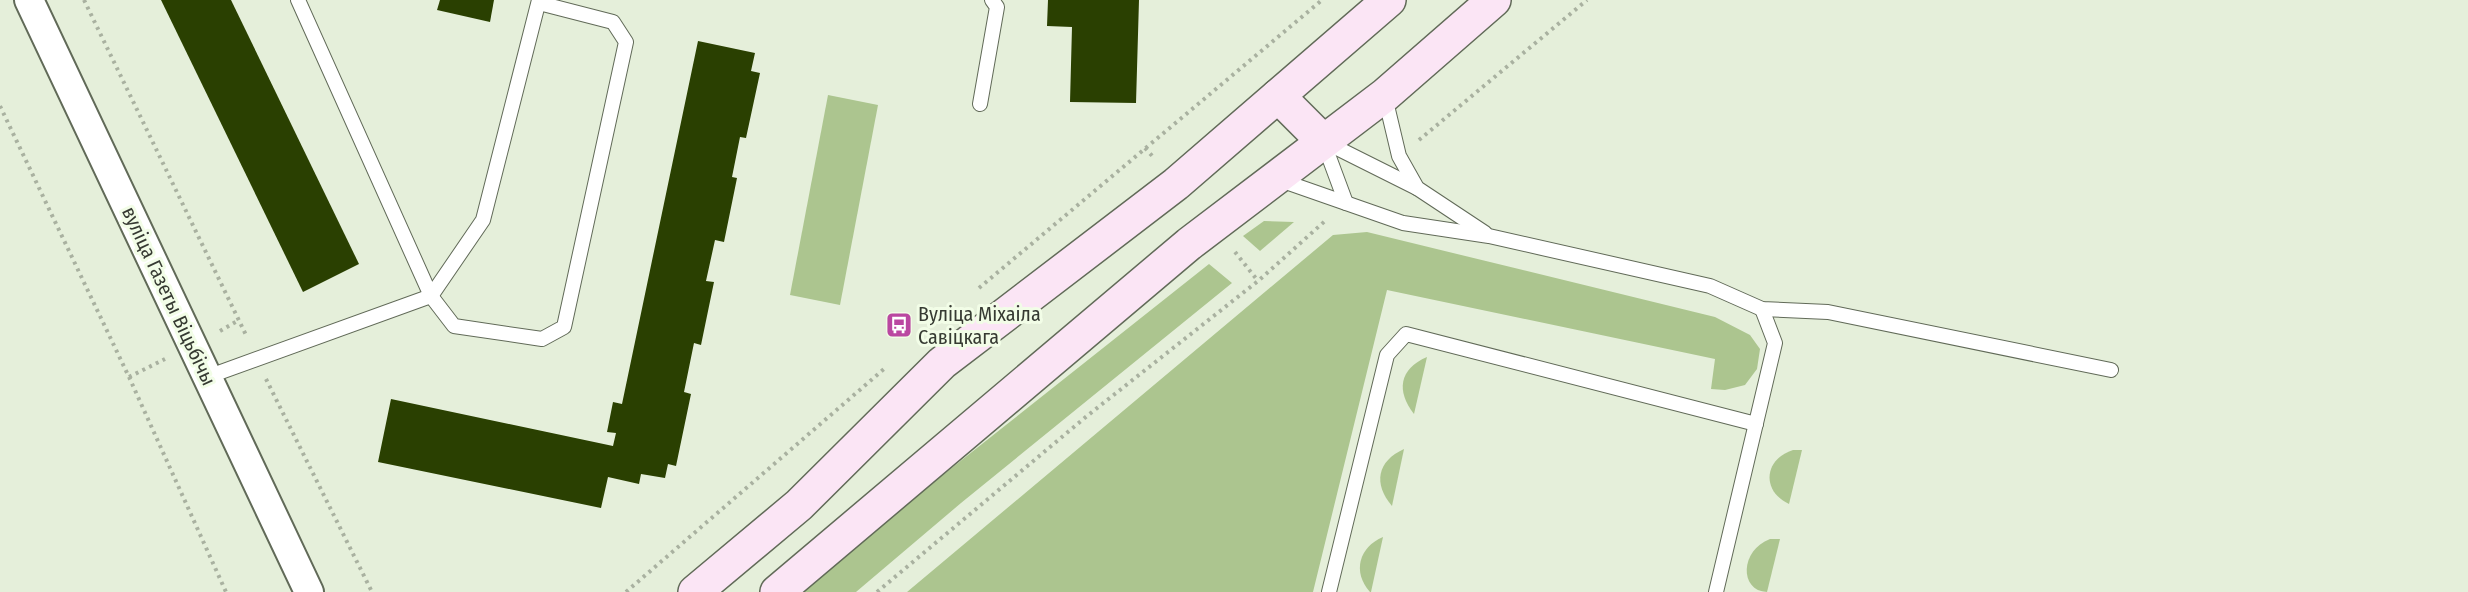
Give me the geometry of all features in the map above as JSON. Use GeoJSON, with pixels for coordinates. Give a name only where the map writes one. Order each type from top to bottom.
{"type":"FeatureCollection","features":[{"type":"Feature","properties":{"kind":"main road"},"geometry":{"type":"LineString","coordinates":[[695,592],[799,505],[942,363],[1176,184],[1389,0]]}},
{"type":"Feature","properties":{"kind":"main road"},"geometry":{"type":"LineString","coordinates":[[777,592],[1204,231],[1384,95],[1494,0]]}},
{"type":"Feature","properties":{"kind":"main road"},"geometry":{"type":"LineString","coordinates":[[1278,96],[1323,141]]}},
{"type":"Feature","properties":{"kind":"street","name":"вуліца Газеты Віцьбічы"},"geometry":{"type":"LineString","coordinates":[[29,0],[309,592]]}},
{"type":"Feature","properties":{"kind":"lane"},"geometry":{"type":"LineString","coordinates":[[207,377],[431,296],[483,220],[539,2],[613,22],[626,42],[564,327],[542,339],[454,326],[431,296],[298,0]]}},
{"type":"Feature","properties":{"kind":"lane"},"geometry":{"type":"LineString","coordinates":[[980,104],[997,7],[992,0]]}},
{"type":"Feature","properties":{"kind":"lane"},"geometry":{"type":"LineString","coordinates":[[1384,95],[1399,156],[1417,188]]}},
{"type":"Feature","properties":{"kind":"lane"},"geometry":{"type":"LineString","coordinates":[[1323,141],[1417,188],[1489,236]]}},
{"type":"Feature","properties":{"kind":"lane"},"geometry":{"type":"LineString","coordinates":[[1323,141],[1346,203]]}},
{"type":"Feature","properties":{"kind":"lane"},"geometry":{"type":"LineString","coordinates":[[1275,178],[1403,224],[1489,236],[1710,286],[1762,309],[1828,312],[2111,370]]}},
{"type":"Feature","properties":{"kind":"lane"},"geometry":{"type":"LineString","coordinates":[[1716,592],[1775,343],[1762,309]]}},
{"type":"Feature","properties":{"kind":"lane"},"geometry":{"type":"LineString","coordinates":[[1329,592],[1388,355],[1406,334],[1756,424]]}},
{"type":"Feature","properties":{"kind":"path"},"geometry":{"type":"LineString","coordinates":[[84,0],[239,320],[256,360],[372,592]]}},
{"type":"Feature","properties":{"kind":"path"},"geometry":{"type":"LineString","coordinates":[[1399,156],[1587,0]]}},
{"type":"Feature","properties":{"kind":"path"},"geometry":{"type":"LineString","coordinates":[[0,106],[129,377],[226,592]]}},
{"type":"Feature","properties":{"kind":"path"},"geometry":{"type":"LineString","coordinates":[[1145,148],[1158,163]]}},
{"type":"Feature","properties":{"kind":"path"},"geometry":{"type":"LineString","coordinates":[[877,592],[1086,416],[1258,280],[1346,203]]}},
{"type":"Feature","properties":{"kind":"path"},"geometry":{"type":"LineString","coordinates":[[1232,248],[1258,280]]}},
{"type":"Feature","properties":{"kind":"path"},"geometry":{"type":"LineString","coordinates":[[219,332],[239,320]]}},
{"type":"Feature","properties":{"kind":"path"},"geometry":{"type":"LineString","coordinates":[[129,377],[166,358]]}},
{"type":"Feature","properties":{"kind":"green space"},"geometry":{"type":"Polygon","coordinates":[[[828,95],[878,105],[840,305],[790,295],[828,95]]]}},
{"type":"Feature","properties":{"kind":"green space"},"geometry":{"type":"Polygon","coordinates":[[[1264,221],[1294,222],[1260,251],[1243,236],[1264,221]]]}},
{"type":"Feature","properties":{"kind":"green space"},"geometry":{"type":"Polygon","coordinates":[[[1367,232],[1715,317],[1750,335],[1760,349],[1757,369],[1745,385],[1725,390],[1711,389],[1715,359],[1387,290],[1313,592],[907,592],[1333,235],[1367,232]]]}},
{"type":"Feature","properties":{"kind":"green space"},"geometry":{"type":"Polygon","coordinates":[[[1209,264],[1232,283],[961,503],[856,592],[802,592],[939,478],[1209,264]]]}},
{"type":"Feature","properties":{"kind":"green space"},"geometry":{"type":"Polygon","coordinates":[[[1427,357],[1414,414],[1404,397],[1403,381],[1411,368],[1427,357]]]}},
{"type":"Feature","properties":{"kind":"green space"},"geometry":{"type":"Polygon","coordinates":[[[1404,449],[1392,506],[1382,490],[1381,474],[1388,460],[1404,449]]]}},
{"type":"Feature","properties":{"kind":"green space"},"geometry":{"type":"Polygon","coordinates":[[[1793,450],[1802,450],[1789,504],[1774,491],[1770,484],[1770,476],[1776,460],[1793,450]]]}},
{"type":"Feature","properties":{"kind":"green space"},"geometry":{"type":"Polygon","coordinates":[[[1383,537],[1370,592],[1361,576],[1361,561],[1368,547],[1383,537]]]}},
{"type":"Feature","properties":{"kind":"green space"},"geometry":{"type":"Polygon","coordinates":[[[1770,539],[1780,539],[1767,592],[1751,585],[1747,569],[1748,560],[1753,552],[1760,544],[1770,539]]]}},
{"type":"Feature","properties":{"kind":"building"},"geometry":{"type":"Polygon","coordinates":[[[161,0],[231,0],[359,264],[303,292],[161,0]]]}},
{"type":"Feature","properties":{"kind":"building"},"geometry":{"type":"Polygon","coordinates":[[[440,0],[494,0],[490,22],[437,10],[440,0]]]}},
{"type":"Feature","properties":{"kind":"building"},"geometry":{"type":"Polygon","coordinates":[[[1048,0],[1139,0],[1136,103],[1070,102],[1072,27],[1047,26],[1048,0]]]}},
{"type":"Feature","properties":{"kind":"building"},"geometry":{"type":"Polygon","coordinates":[[[698,41],[755,53],[751,71],[760,73],[746,138],[740,137],[732,177],[737,178],[724,242],[715,240],[706,281],[714,282],[701,345],[694,343],[684,392],[691,394],[676,466],[668,464],[665,478],[641,474],[639,484],[608,477],[601,508],[378,462],[391,399],[613,446],[616,433],[607,432],[613,402],[622,404],[698,41]]]}},
{"type":"Feature","properties":{"kind":"place","name":"Вуліца Міхаіла Савіцкага"},"geometry":{"type":"Point","coordinates":[899,325]}}]}
